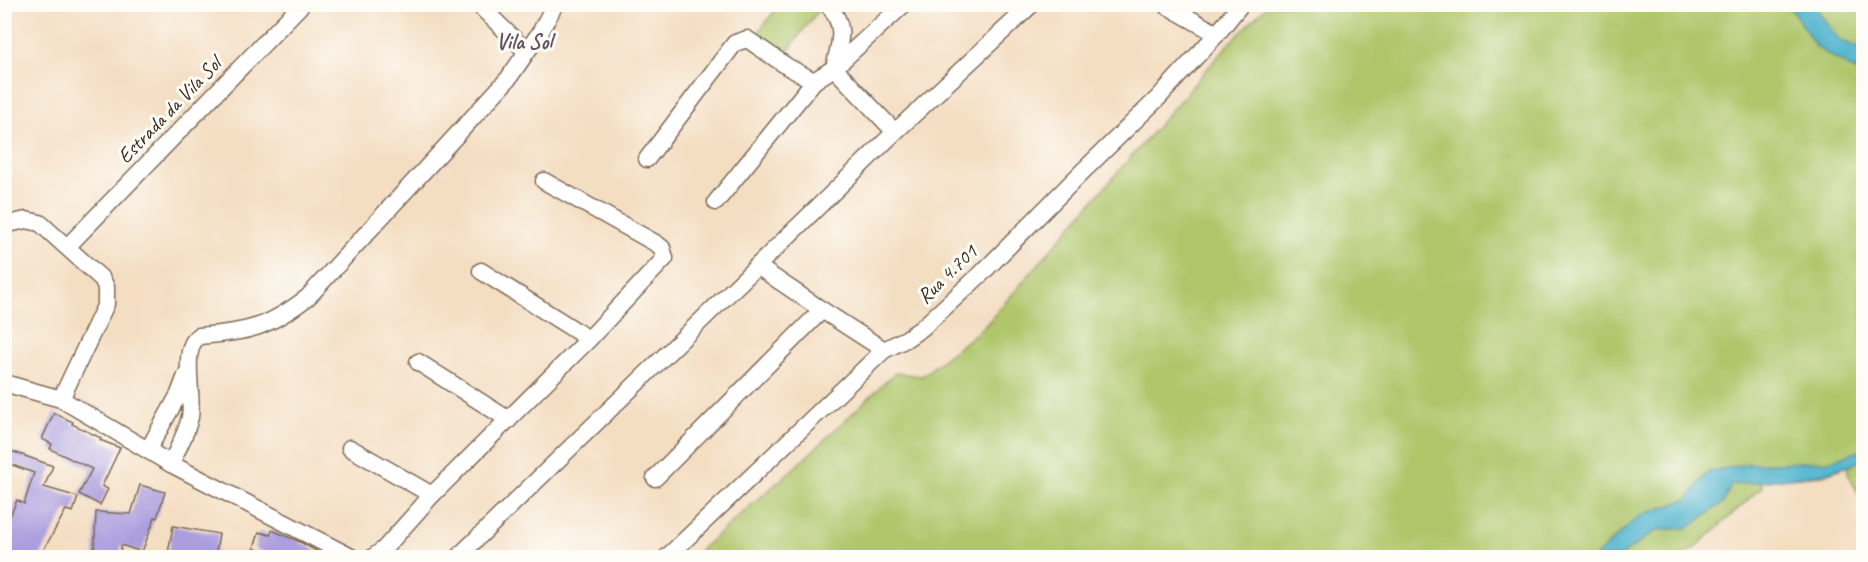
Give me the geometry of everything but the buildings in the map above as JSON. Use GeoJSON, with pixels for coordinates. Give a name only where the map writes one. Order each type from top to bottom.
{"type":"FeatureCollection","features":[{"type":"Feature","properties":{"kind":"street","name":"Estrada da Vila Sol"},"geometry":{"type":"LineString","coordinates":[[68,246],[302,4]]}},
{"type":"Feature","properties":{"kind":"street"},"geometry":{"type":"LineString","coordinates":[[478,4],[526,51]]}},
{"type":"Feature","properties":{"kind":"street"},"geometry":{"type":"LineString","coordinates":[[171,465],[190,419],[189,367],[190,346],[193,340],[199,336],[257,328],[275,320],[308,297],[508,79],[541,31],[555,4]]}},
{"type":"Feature","properties":{"kind":"street"},"geometry":{"type":"LineString","coordinates":[[828,4],[838,17],[841,29],[834,68]]}},
{"type":"Feature","properties":{"kind":"street"},"geometry":{"type":"LineString","coordinates":[[716,202],[814,81],[834,68],[904,4]]}},
{"type":"Feature","properties":{"kind":"street"},"geometry":{"type":"LineString","coordinates":[[457,558],[895,132],[1032,4]]}},
{"type":"Feature","properties":{"kind":"street"},"geometry":{"type":"LineString","coordinates":[[1164,4],[1217,34]]}},
{"type":"Feature","properties":{"kind":"street","name":"Rua 4.701"},"geometry":{"type":"LineString","coordinates":[[666,558],[884,350],[922,328],[982,273],[1081,172],[1158,98],[1217,34],[1241,4]]}},
{"type":"Feature","properties":{"kind":"street"},"geometry":{"type":"LineString","coordinates":[[647,159],[739,40],[747,39],[788,67],[814,81]]}},
{"type":"Feature","properties":{"kind":"street"},"geometry":{"type":"LineString","coordinates":[[834,68],[895,132]]}},
{"type":"Feature","properties":{"kind":"street"},"geometry":{"type":"LineString","coordinates":[[372,558],[384,549],[432,495],[509,420],[663,262],[665,253],[657,243],[544,181]]}},
{"type":"Feature","properties":{"kind":"street"},"geometry":{"type":"LineString","coordinates":[[4,225],[26,220],[40,223],[102,279],[107,295],[106,303],[61,399]]}},
{"type":"Feature","properties":{"kind":"street"},"geometry":{"type":"LineString","coordinates":[[757,266],[884,350]]}},
{"type":"Feature","properties":{"kind":"street"},"geometry":{"type":"LineString","coordinates":[[481,271],[589,339]]}},
{"type":"Feature","properties":{"kind":"street"},"geometry":{"type":"LineString","coordinates":[[655,478],[822,310]]}},
{"type":"Feature","properties":{"kind":"street"},"geometry":{"type":"LineString","coordinates":[[418,362],[509,420]]}},
{"type":"Feature","properties":{"kind":"street"},"geometry":{"type":"LineString","coordinates":[[148,450],[179,394],[189,367]]}},
{"type":"Feature","properties":{"kind":"street"},"geometry":{"type":"LineString","coordinates":[[4,383],[61,399],[171,465],[353,558]]}},
{"type":"Feature","properties":{"kind":"street"},"geometry":{"type":"LineString","coordinates":[[350,448],[432,495]]}},
{"type":"Feature","properties":{"kind":"green space"},"geometry":{"type":"Polygon","coordinates":[[[779,5],[815,5],[820,8],[783,57],[755,37],[779,5]]]}},
{"type":"Feature","properties":{"kind":"green space"},"geometry":{"type":"Polygon","coordinates":[[[1268,5],[1863,5],[1863,502],[1848,474],[1848,466],[1823,475],[1762,479],[1762,487],[1696,547],[1679,558],[691,558],[801,462],[895,373],[922,376],[984,327],[1227,46],[1268,5]]]}},
{"type":"Feature","properties":{"kind":"water"},"geometry":{"type":"Polygon","coordinates":[[[1789,5],[1814,5],[1839,40],[1863,49],[1863,75],[1817,48],[1789,5]]]}},
{"type":"Feature","properties":{"kind":"water"},"geometry":{"type":"Polygon","coordinates":[[[1863,450],[1863,460],[1824,474],[1731,485],[1723,503],[1688,528],[1657,530],[1619,557],[1595,557],[1639,516],[1688,499],[1708,472],[1746,464],[1828,461],[1863,450]]]}},
{"type":"Feature","properties":{"kind":"district","name":"Vila Sol"},"geometry":{"type":"Point","coordinates":[524,42]}}]}
